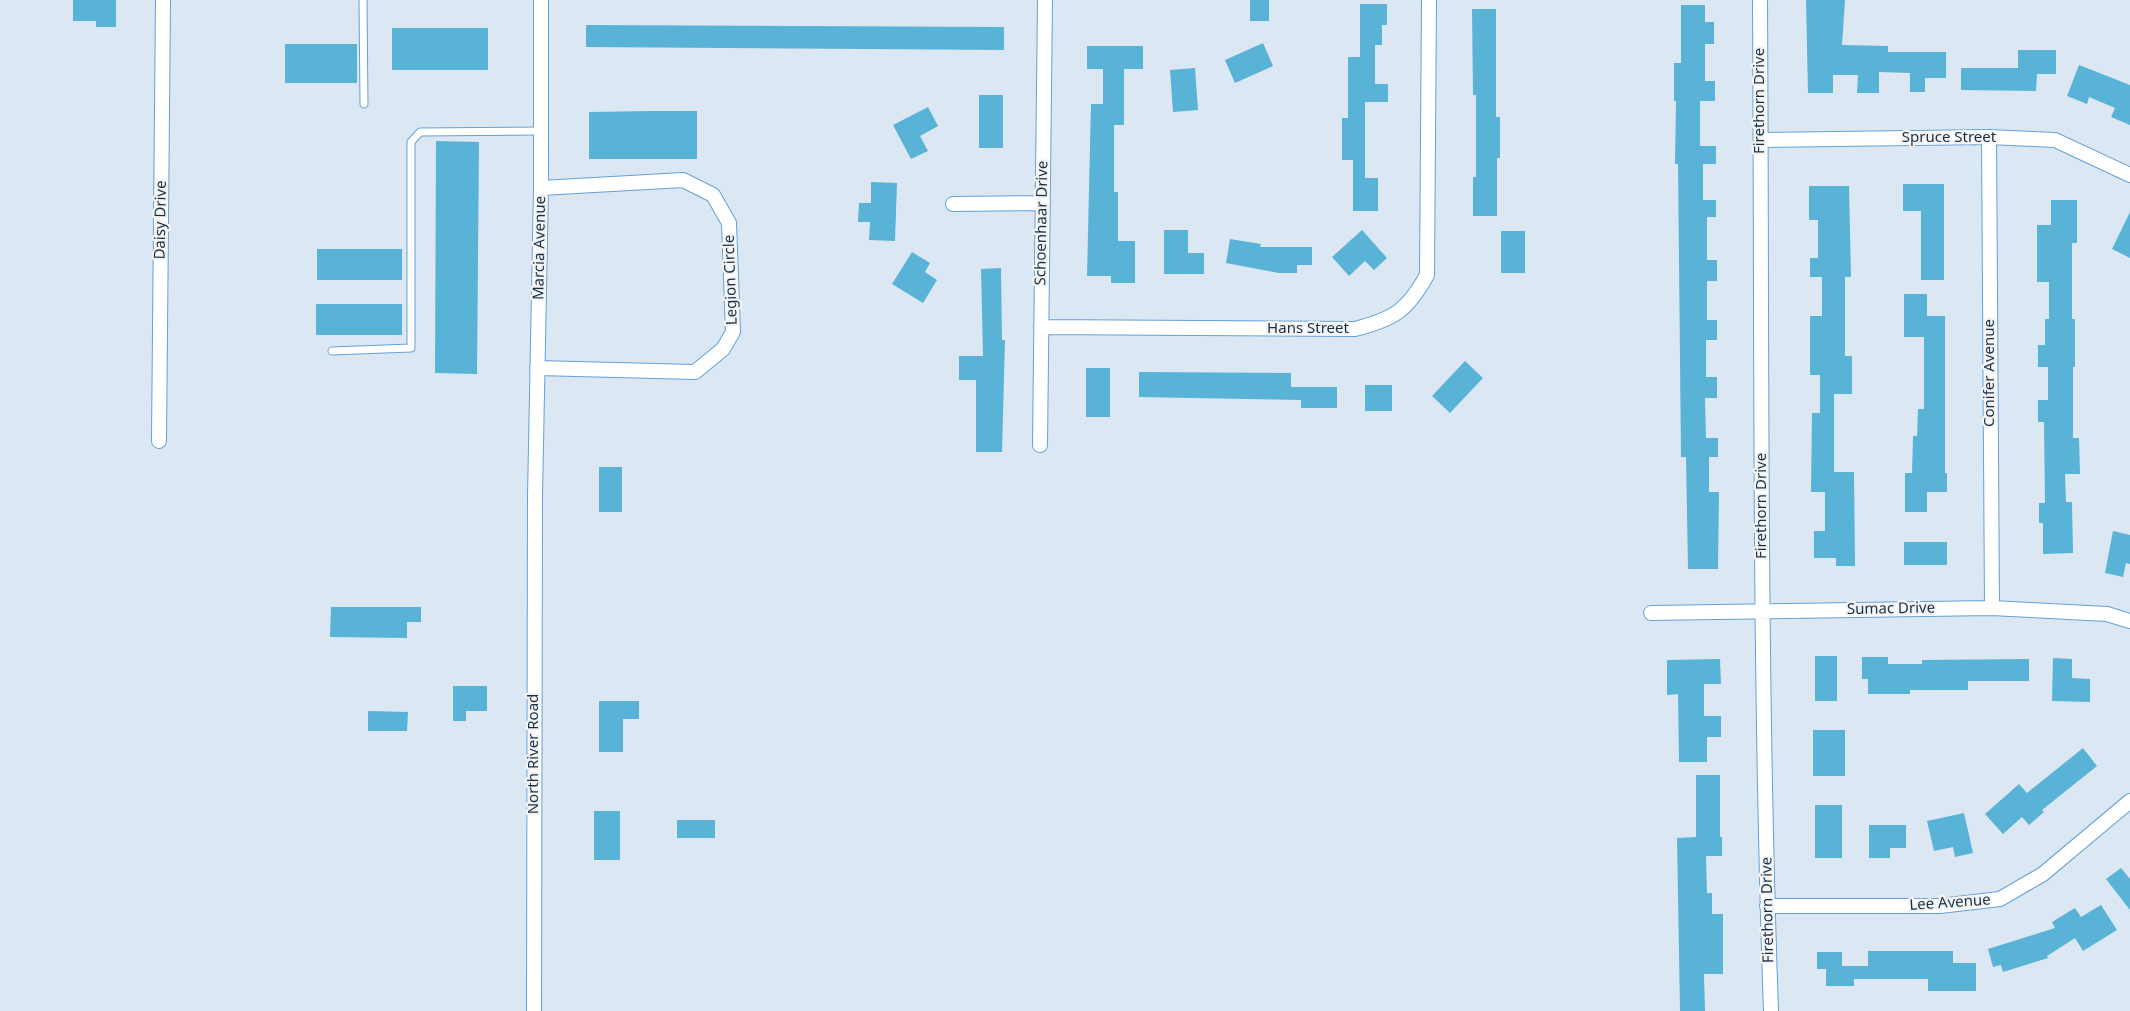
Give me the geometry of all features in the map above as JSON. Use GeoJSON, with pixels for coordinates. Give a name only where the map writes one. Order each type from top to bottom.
{"type":"FeatureCollection","features":[{"type":"Feature","properties":{"kind":"street","name":"Daisy Drive"},"geometry":{"type":"LineString","coordinates":[[159,441],[163,0]]}},
{"type":"Feature","properties":{"kind":"street","name":"Marcia Avenue"},"geometry":{"type":"LineString","coordinates":[[535,496],[541,188],[541,0]]}},
{"type":"Feature","properties":{"kind":"street","name":"Schoenhaar Drive"},"geometry":{"type":"LineString","coordinates":[[1040,445],[1045,0]]}},
{"type":"Feature","properties":{"kind":"street","name":"Hans Street"},"geometry":{"type":"LineString","coordinates":[[1041,327],[1355,329],[1374,325],[1395,316],[1415,297],[1427,275],[1429,0]]}},
{"type":"Feature","properties":{"kind":"street","name":"Firethorn Drive"},"geometry":{"type":"LineString","coordinates":[[1760,0],[1763,611],[1767,906],[1771,1011]]}},
{"type":"Feature","properties":{"kind":"street","name":"Spruce Street"},"geometry":{"type":"LineString","coordinates":[[1761,140],[1988,137],[2055,140],[2130,175]]}},
{"type":"Feature","properties":{"kind":"street","name":"Conifer Avenue"},"geometry":{"type":"LineString","coordinates":[[1988,137],[1992,608]]}},
{"type":"Feature","properties":{"kind":"street","name":"Legion Circle"},"geometry":{"type":"LineString","coordinates":[[537,368],[695,372],[723,349],[733,332],[729,223],[713,195],[683,180],[541,188]]}},
{"type":"Feature","properties":{"kind":"street"},"geometry":{"type":"LineString","coordinates":[[953,204],[1043,204]]}},
{"type":"Feature","properties":{"kind":"street","name":"North River Road"},"geometry":{"type":"LineString","coordinates":[[534,1011],[535,496]]}},
{"type":"Feature","properties":{"kind":"street","name":"Sumac Drive"},"geometry":{"type":"LineString","coordinates":[[1651,613],[1992,608],[2107,614],[2130,621]]}},
{"type":"Feature","properties":{"kind":"street","name":"Lee Avenue"},"geometry":{"type":"LineString","coordinates":[[1767,906],[1940,906],[2000,899],[2043,874],[2130,801]]}},
{"type":"Feature","properties":{"kind":"lane"},"geometry":{"type":"LineString","coordinates":[[362,0],[364,104]]}},
{"type":"Feature","properties":{"kind":"lane"},"geometry":{"type":"LineString","coordinates":[[332,351],[411,348],[411,142],[420,132],[541,131]]}},
{"type":"Feature","properties":{"kind":"building"},"geometry":{"type":"Polygon","coordinates":[[[73,0],[116,0],[116,27],[96,27],[96,21],[73,21],[73,0]]]}},
{"type":"Feature","properties":{"kind":"building"},"geometry":{"type":"Polygon","coordinates":[[[1250,0],[1269,0],[1269,21],[1250,21],[1250,0]]]}},
{"type":"Feature","properties":{"kind":"building"},"geometry":{"type":"Polygon","coordinates":[[[1806,0],[1845,0],[1842,45],[1888,46],[1888,52],[1946,52],[1946,78],[1925,78],[1925,92],[1910,92],[1910,73],[1879,72],[1879,93],[1857,93],[1858,75],[1833,75],[1833,93],[1808,93],[1806,0]]]}},
{"type":"Feature","properties":{"kind":"building"},"geometry":{"type":"Polygon","coordinates":[[[1360,4],[1387,4],[1387,25],[1382,25],[1382,45],[1375,45],[1375,84],[1388,84],[1388,102],[1365,102],[1365,178],[1378,178],[1378,211],[1353,211],[1353,160],[1342,160],[1342,118],[1348,118],[1348,57],[1360,57],[1360,4]]]}},
{"type":"Feature","properties":{"kind":"building"},"geometry":{"type":"Polygon","coordinates":[[[1681,5],[1705,5],[1705,22],[1714,22],[1714,44],[1705,44],[1705,81],[1715,81],[1715,101],[1700,101],[1700,146],[1716,146],[1716,164],[1703,164],[1703,200],[1716,200],[1716,217],[1707,217],[1707,260],[1717,260],[1717,281],[1707,281],[1707,320],[1717,320],[1717,340],[1706,340],[1706,377],[1717,377],[1717,398],[1705,398],[1706,438],[1718,438],[1718,457],[1709,457],[1709,492],[1719,492],[1718,569],[1688,569],[1686,457],[1681,457],[1678,164],[1675,164],[1676,101],[1674,101],[1674,63],[1681,63],[1681,5]]]}},
{"type":"Feature","properties":{"kind":"building"},"geometry":{"type":"Polygon","coordinates":[[[1472,9],[1496,9],[1496,117],[1500,117],[1500,158],[1497,158],[1497,216],[1473,216],[1473,177],[1476,177],[1476,95],[1473,95],[1472,9]]]}},
{"type":"Feature","properties":{"kind":"building"},"geometry":{"type":"Polygon","coordinates":[[[586,25],[1004,27],[1004,50],[586,47],[586,25]]]}},
{"type":"Feature","properties":{"kind":"building"},"geometry":{"type":"Polygon","coordinates":[[[392,28],[488,28],[488,70],[392,70],[392,28]]]}},
{"type":"Feature","properties":{"kind":"building"},"geometry":{"type":"Polygon","coordinates":[[[1263,43],[1273,66],[1235,83],[1225,60],[1263,43]]]}},
{"type":"Feature","properties":{"kind":"building"},"geometry":{"type":"Polygon","coordinates":[[[285,44],[357,44],[357,83],[285,83],[285,44]]]}},
{"type":"Feature","properties":{"kind":"building"},"geometry":{"type":"Polygon","coordinates":[[[1087,46],[1143,46],[1143,69],[1124,69],[1124,125],[1114,125],[1114,192],[1118,192],[1118,241],[1135,241],[1135,283],[1111,283],[1111,276],[1087,276],[1091,104],[1103,104],[1103,69],[1087,69],[1087,46]]]}},
{"type":"Feature","properties":{"kind":"building"},"geometry":{"type":"Polygon","coordinates":[[[2018,50],[2056,50],[2056,74],[2037,74],[2036,91],[1961,90],[1961,68],[2018,68],[2018,50]]]}},
{"type":"Feature","properties":{"kind":"building"},"geometry":{"type":"Polygon","coordinates":[[[2079,65],[2130,85],[2130,125],[2111,117],[2115,108],[2089,97],[2087,104],[2067,96],[2079,65]]]}},
{"type":"Feature","properties":{"kind":"building"},"geometry":{"type":"Polygon","coordinates":[[[1195,68],[1198,110],[1173,112],[1170,70],[1195,68]]]}},
{"type":"Feature","properties":{"kind":"building"},"geometry":{"type":"Polygon","coordinates":[[[979,95],[1003,95],[1003,148],[979,148],[979,95]]]}},
{"type":"Feature","properties":{"kind":"building"},"geometry":{"type":"Polygon","coordinates":[[[928,107],[938,126],[920,136],[928,151],[911,159],[893,125],[928,107]]]}},
{"type":"Feature","properties":{"kind":"building"},"geometry":{"type":"Polygon","coordinates":[[[697,111],[697,159],[589,159],[589,112],[697,111]]]}},
{"type":"Feature","properties":{"kind":"building"},"geometry":{"type":"Polygon","coordinates":[[[436,141],[479,142],[477,374],[435,373],[436,141]]]}},
{"type":"Feature","properties":{"kind":"building"},"geometry":{"type":"Polygon","coordinates":[[[871,182],[897,183],[895,241],[869,240],[870,222],[858,222],[859,203],[871,203],[871,182]]]}},
{"type":"Feature","properties":{"kind":"building"},"geometry":{"type":"Polygon","coordinates":[[[1903,184],[1944,184],[1944,280],[1921,280],[1921,211],[1903,211],[1903,184]]]}},
{"type":"Feature","properties":{"kind":"building"},"geometry":{"type":"Polygon","coordinates":[[[1809,186],[1849,186],[1851,277],[1845,277],[1845,356],[1852,356],[1852,394],[1834,394],[1834,472],[1854,472],[1855,566],[1836,566],[1836,558],[1814,558],[1814,531],[1825,531],[1825,492],[1811,492],[1812,413],[1820,413],[1820,375],[1810,375],[1810,316],[1822,316],[1822,277],[1810,277],[1810,258],[1818,258],[1818,220],[1809,220],[1809,186]]]}},
{"type":"Feature","properties":{"kind":"building"},"geometry":{"type":"Polygon","coordinates":[[[2051,200],[2077,200],[2077,243],[2072,243],[2072,319],[2075,319],[2073,438],[2079,438],[2080,474],[2065,474],[2066,502],[2072,502],[2073,553],[2043,554],[2043,523],[2039,523],[2039,503],[2045,503],[2044,422],[2038,422],[2038,400],[2048,400],[2048,367],[2038,367],[2038,345],[2045,345],[2045,319],[2049,319],[2049,282],[2037,282],[2037,225],[2051,225],[2051,200]]]}},
{"type":"Feature","properties":{"kind":"building"},"geometry":{"type":"Polygon","coordinates":[[[2130,212],[2130,258],[2112,249],[2130,212]]]}},
{"type":"Feature","properties":{"kind":"building"},"geometry":{"type":"Polygon","coordinates":[[[1164,230],[1188,230],[1188,253],[1204,253],[1204,274],[1164,274],[1164,230]]]}},
{"type":"Feature","properties":{"kind":"building"},"geometry":{"type":"Polygon","coordinates":[[[1362,230],[1387,258],[1374,270],[1365,261],[1349,276],[1332,257],[1362,230]]]}},
{"type":"Feature","properties":{"kind":"building"},"geometry":{"type":"Polygon","coordinates":[[[1501,231],[1525,231],[1525,273],[1501,273],[1501,231]]]}},
{"type":"Feature","properties":{"kind":"building"},"geometry":{"type":"Polygon","coordinates":[[[1230,239],[1261,244],[1260,247],[1312,247],[1312,265],[1297,265],[1297,273],[1279,273],[1226,263],[1230,239]]]}},
{"type":"Feature","properties":{"kind":"building"},"geometry":{"type":"Polygon","coordinates":[[[317,249],[402,249],[402,280],[317,280],[317,249]]]}},
{"type":"Feature","properties":{"kind":"building"},"geometry":{"type":"Polygon","coordinates":[[[912,252],[930,263],[925,272],[937,280],[923,303],[892,284],[912,252]]]}},
{"type":"Feature","properties":{"kind":"building"},"geometry":{"type":"Polygon","coordinates":[[[1001,268],[1002,340],[1005,340],[1002,452],[976,452],[976,380],[959,380],[959,356],[983,356],[981,269],[1001,268]]]}},
{"type":"Feature","properties":{"kind":"building"},"geometry":{"type":"Polygon","coordinates":[[[1904,294],[1927,294],[1927,316],[1945,316],[1945,473],[1947,473],[1947,492],[1927,492],[1927,512],[1905,512],[1905,473],[1912,473],[1913,436],[1917,436],[1918,409],[1924,409],[1924,337],[1904,337],[1904,294]]]}},
{"type":"Feature","properties":{"kind":"building"},"geometry":{"type":"Polygon","coordinates":[[[316,304],[402,304],[402,335],[316,335],[316,304]]]}},
{"type":"Feature","properties":{"kind":"building"},"geometry":{"type":"Polygon","coordinates":[[[1465,361],[1483,378],[1450,413],[1432,396],[1465,361]]]}},
{"type":"Feature","properties":{"kind":"building"},"geometry":{"type":"Polygon","coordinates":[[[1086,368],[1110,368],[1110,417],[1086,417],[1086,368]]]}},
{"type":"Feature","properties":{"kind":"building"},"geometry":{"type":"Polygon","coordinates":[[[1139,372],[1291,373],[1291,387],[1337,387],[1337,408],[1301,408],[1301,400],[1139,397],[1139,372]]]}},
{"type":"Feature","properties":{"kind":"building"},"geometry":{"type":"Polygon","coordinates":[[[1365,385],[1392,385],[1392,411],[1365,411],[1365,385]]]}},
{"type":"Feature","properties":{"kind":"building"},"geometry":{"type":"Polygon","coordinates":[[[599,467],[622,467],[622,512],[599,512],[599,467]]]}},
{"type":"Feature","properties":{"kind":"building"},"geometry":{"type":"Polygon","coordinates":[[[2113,531],[2130,535],[2130,564],[2126,563],[2123,577],[2105,573],[2113,531]]]}},
{"type":"Feature","properties":{"kind":"building"},"geometry":{"type":"Polygon","coordinates":[[[1904,542],[1947,542],[1947,565],[1904,565],[1904,542]]]}},
{"type":"Feature","properties":{"kind":"building"},"geometry":{"type":"Polygon","coordinates":[[[331,607],[421,607],[421,622],[407,622],[407,638],[330,637],[331,607]]]}},
{"type":"Feature","properties":{"kind":"building"},"geometry":{"type":"Polygon","coordinates":[[[1815,656],[1837,656],[1837,701],[1815,701],[1815,656]]]}},
{"type":"Feature","properties":{"kind":"building"},"geometry":{"type":"Polygon","coordinates":[[[1862,657],[1888,657],[1888,664],[1922,664],[1922,660],[2029,659],[2029,681],[1968,681],[1968,690],[1910,690],[1910,694],[1868,694],[1868,679],[1862,679],[1862,657]]]}},
{"type":"Feature","properties":{"kind":"building"},"geometry":{"type":"Polygon","coordinates":[[[2053,658],[2072,659],[2072,678],[2090,679],[2090,702],[2052,701],[2053,658]]]}},
{"type":"Feature","properties":{"kind":"building"},"geometry":{"type":"Polygon","coordinates":[[[1720,659],[1721,684],[1704,684],[1704,716],[1721,716],[1721,737],[1707,737],[1707,762],[1679,762],[1678,694],[1667,695],[1667,660],[1720,659]]]}},
{"type":"Feature","properties":{"kind":"building"},"geometry":{"type":"Polygon","coordinates":[[[453,686],[487,686],[487,711],[466,711],[466,721],[453,721],[453,686]]]}},
{"type":"Feature","properties":{"kind":"building"},"geometry":{"type":"Polygon","coordinates":[[[599,701],[639,701],[639,719],[623,719],[623,752],[599,752],[599,701]]]}},
{"type":"Feature","properties":{"kind":"building"},"geometry":{"type":"Polygon","coordinates":[[[368,711],[408,712],[407,731],[368,731],[368,711]]]}},
{"type":"Feature","properties":{"kind":"building"},"geometry":{"type":"Polygon","coordinates":[[[1813,730],[1845,730],[1845,776],[1813,776],[1813,730]]]}},
{"type":"Feature","properties":{"kind":"building"},"geometry":{"type":"Polygon","coordinates":[[[2083,748],[2097,766],[2042,810],[2044,812],[2029,825],[2022,817],[2003,834],[1985,814],[2019,784],[2027,793],[2083,748]]]}},
{"type":"Feature","properties":{"kind":"building"},"geometry":{"type":"Polygon","coordinates":[[[1696,775],[1720,775],[1720,837],[1722,837],[1722,856],[1706,856],[1707,893],[1712,893],[1712,914],[1723,914],[1723,974],[1704,974],[1705,1011],[1680,1011],[1677,838],[1696,837],[1696,775]]]}},
{"type":"Feature","properties":{"kind":"building"},"geometry":{"type":"Polygon","coordinates":[[[1815,805],[1842,805],[1842,858],[1815,858],[1815,805]]]}},
{"type":"Feature","properties":{"kind":"building"},"geometry":{"type":"Polygon","coordinates":[[[594,811],[620,811],[620,860],[594,860],[594,811]]]}},
{"type":"Feature","properties":{"kind":"building"},"geometry":{"type":"Polygon","coordinates":[[[1964,813],[1973,853],[1955,857],[1953,847],[1934,851],[1927,821],[1964,813]]]}},
{"type":"Feature","properties":{"kind":"building"},"geometry":{"type":"Polygon","coordinates":[[[677,820],[715,820],[715,838],[677,838],[677,820]]]}},
{"type":"Feature","properties":{"kind":"building"},"geometry":{"type":"Polygon","coordinates":[[[1869,825],[1906,825],[1906,848],[1890,848],[1890,858],[1869,858],[1869,825]]]}},
{"type":"Feature","properties":{"kind":"building"},"geometry":{"type":"Polygon","coordinates":[[[2121,868],[2130,879],[2130,910],[2106,879],[2121,868]]]}},
{"type":"Feature","properties":{"kind":"building"},"geometry":{"type":"Polygon","coordinates":[[[2101,905],[2117,930],[2083,951],[2075,938],[2047,956],[2048,958],[2003,972],[2001,965],[1993,967],[1988,949],[2055,928],[2052,922],[2075,908],[2081,917],[2101,905]]]}},
{"type":"Feature","properties":{"kind":"building"},"geometry":{"type":"Polygon","coordinates":[[[1868,951],[1953,951],[1953,963],[1976,963],[1976,991],[1928,991],[1928,979],[1854,979],[1854,986],[1826,986],[1826,969],[1817,969],[1817,952],[1842,952],[1842,966],[1868,966],[1868,951]]]}}]}
